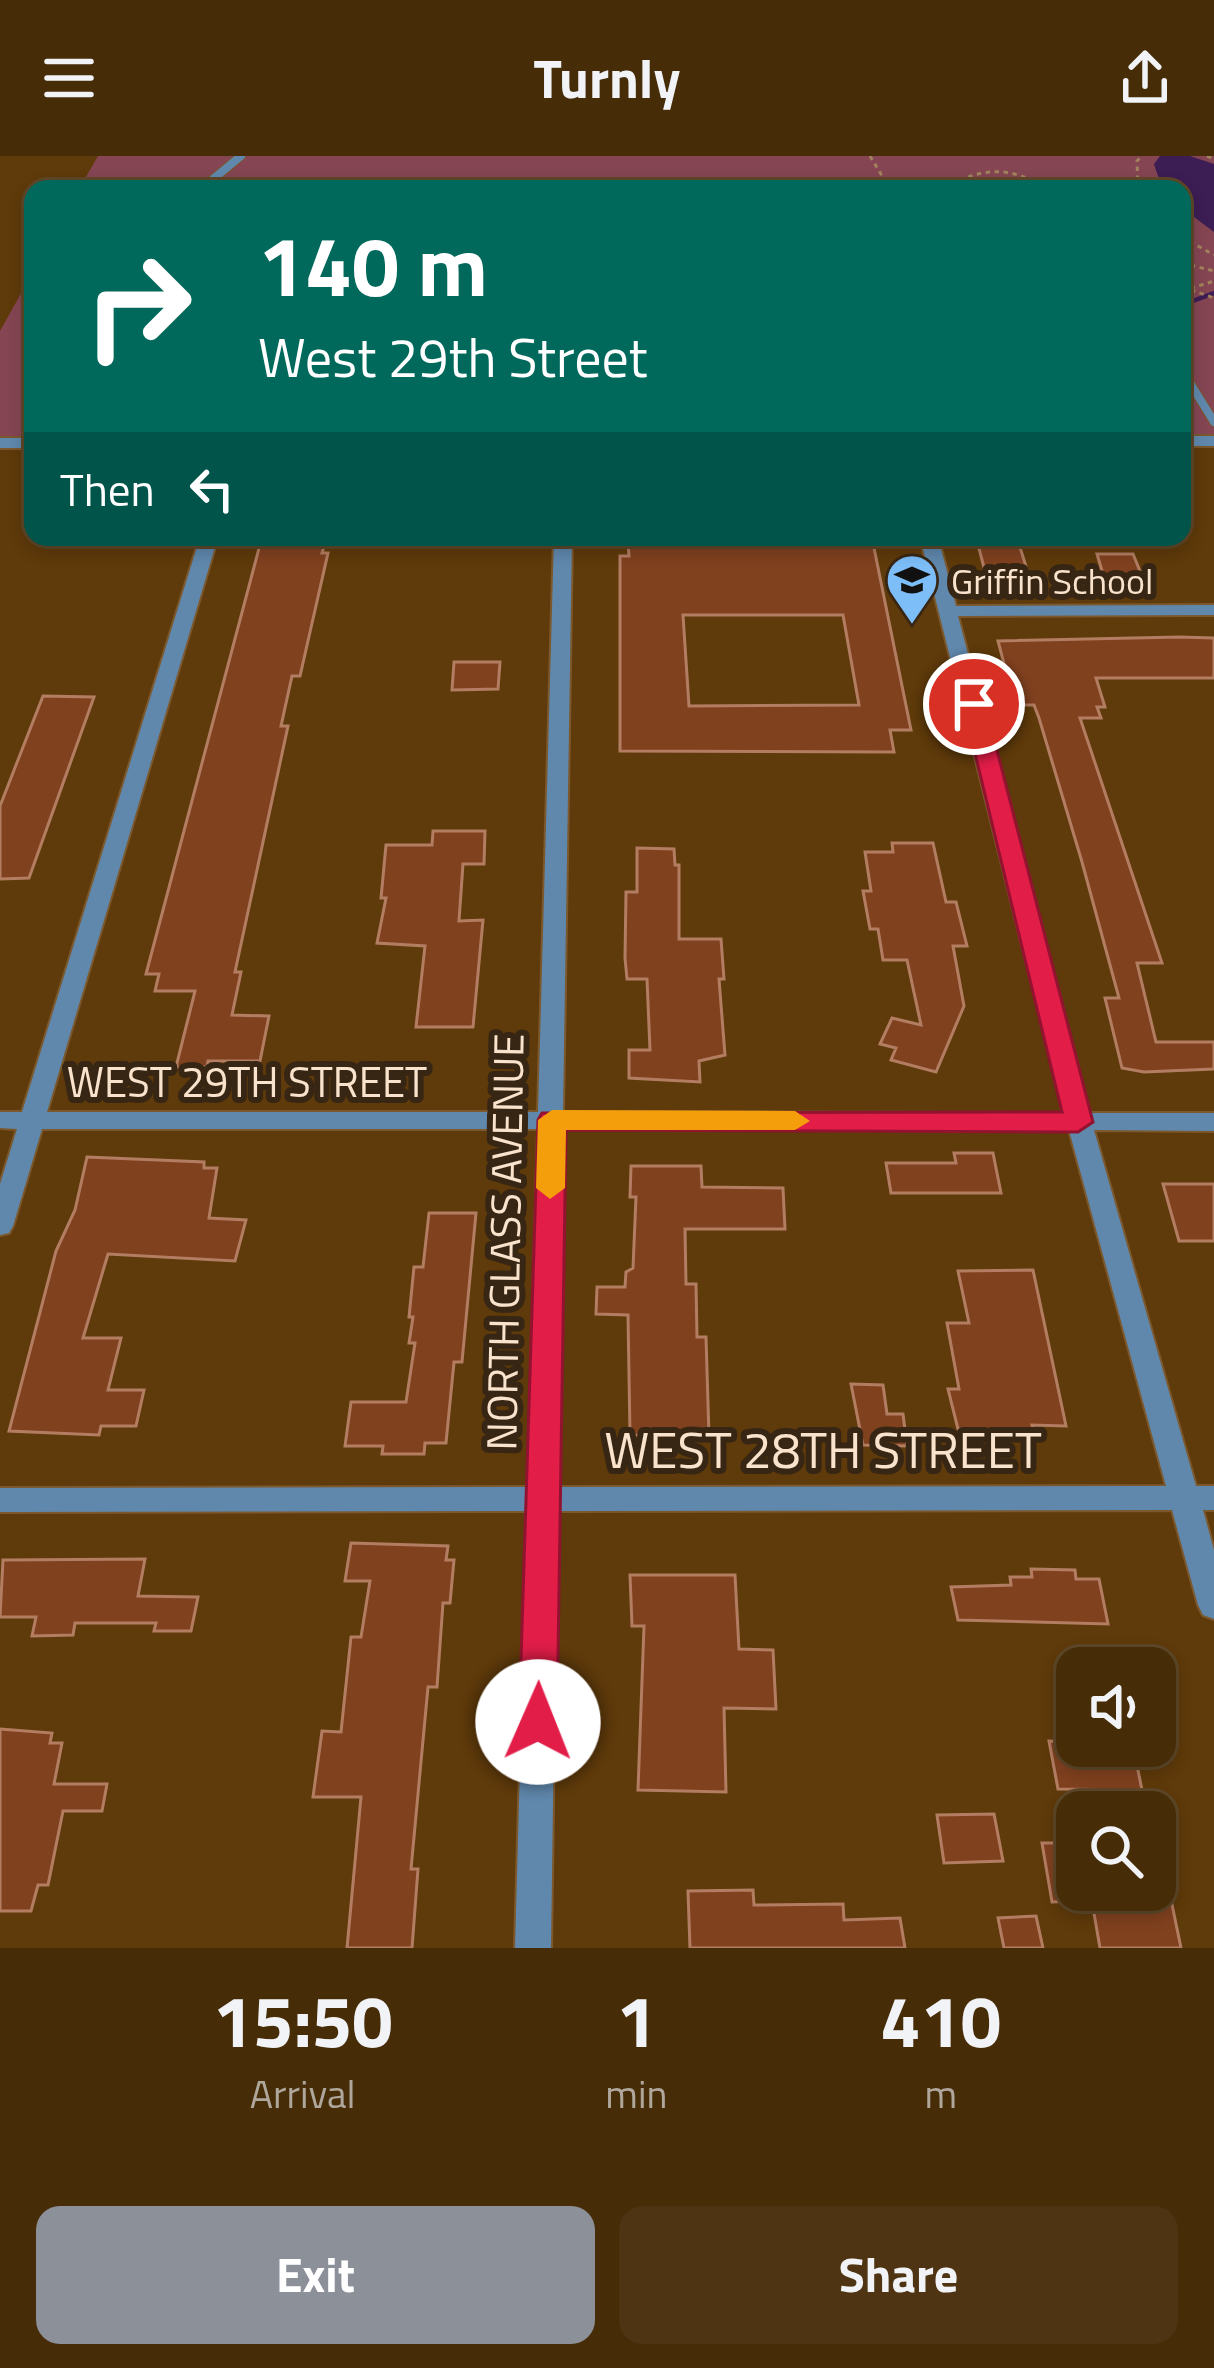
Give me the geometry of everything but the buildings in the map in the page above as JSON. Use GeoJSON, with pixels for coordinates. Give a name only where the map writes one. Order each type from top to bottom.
{"type":"FeatureCollection","features":[{"type":"Feature","properties":{"kind":"street"},"geometry":{"type":"LineString","coordinates":[[0,1226],[206,546]]}},
{"type":"Feature","properties":{"kind":"street","name":"NORTH GLASS AVENUE"},"geometry":{"type":"LineString","coordinates":[[533,1948],[563,546]]}},
{"type":"Feature","properties":{"kind":"street"},"geometry":{"type":"LineString","coordinates":[[932,546],[1078,1122],[1200,1498],[1214,1605]]}},
{"type":"Feature","properties":{"kind":"street"},"geometry":{"type":"LineString","coordinates":[[951,611],[1214,610]]}},
{"type":"Feature","properties":{"kind":"street","name":"WEST 29TH STREET"},"geometry":{"type":"LineString","coordinates":[[0,1120],[1214,1122]]}},
{"type":"Feature","properties":{"kind":"street","name":"WEST 28TH STREET"},"geometry":{"type":"LineString","coordinates":[[0,1500],[1200,1498]]}},
{"type":"Feature","properties":{"kind":"lane"},"geometry":{"type":"LineString","coordinates":[[212,180],[241,156]]}},
{"type":"Feature","properties":{"kind":"lane"},"geometry":{"type":"LineString","coordinates":[[1191,385],[1214,422]]}},
{"type":"Feature","properties":{"kind":"path"},"geometry":{"type":"LineString","coordinates":[[1208,156],[1214,159]]}},
{"type":"Feature","properties":{"kind":"path"},"geometry":{"type":"LineString","coordinates":[[1130,158],[1139,158],[1137,180]]}},
{"type":"Feature","properties":{"kind":"path"},"geometry":{"type":"LineString","coordinates":[[958,180],[1000,170],[1026,173],[1035,180]]}},
{"type":"Feature","properties":{"kind":"path"},"geometry":{"type":"LineString","coordinates":[[1132,180],[1137,177]]}},
{"type":"Feature","properties":{"kind":"shaded area"},"geometry":{"type":"Polygon","coordinates":[[[98,156],[1214,156],[1214,434],[1191,434],[1191,180],[84,180],[98,156]]]}},
{"type":"Feature","properties":{"kind":"shaded area"},"geometry":{"type":"Polygon","coordinates":[[[1160,156],[1190,156],[1214,164],[1214,232],[1191,215],[1191,180],[1161,180],[1154,164],[1160,156]]]}},
{"type":"Feature","properties":{"kind":"shaded area"},"geometry":{"type":"Polygon","coordinates":[[[24,288],[24,436],[0,436],[0,331],[24,288]]]}},
{"type":"Feature","properties":{"kind":"waterway"},"geometry":{"type":"LineString","coordinates":[[1191,302],[1214,293]]}},
{"type":"Feature","properties":{"kind":"slow traffic"},"geometry":{"type":"LineString","coordinates":[[550,1188],[552,1120],[795,1121]]}},
{"type":"Feature","properties":{"kind":"place","name":"Griffin School"},"geometry":{"type":"Point","coordinates":[912,626]}},
{"type":"Feature","properties":{"kind":"route"},"geometry":{"type":"LineString","coordinates":[[538,1722],[552,1120],[1078,1122],[974,704]]}}]}
